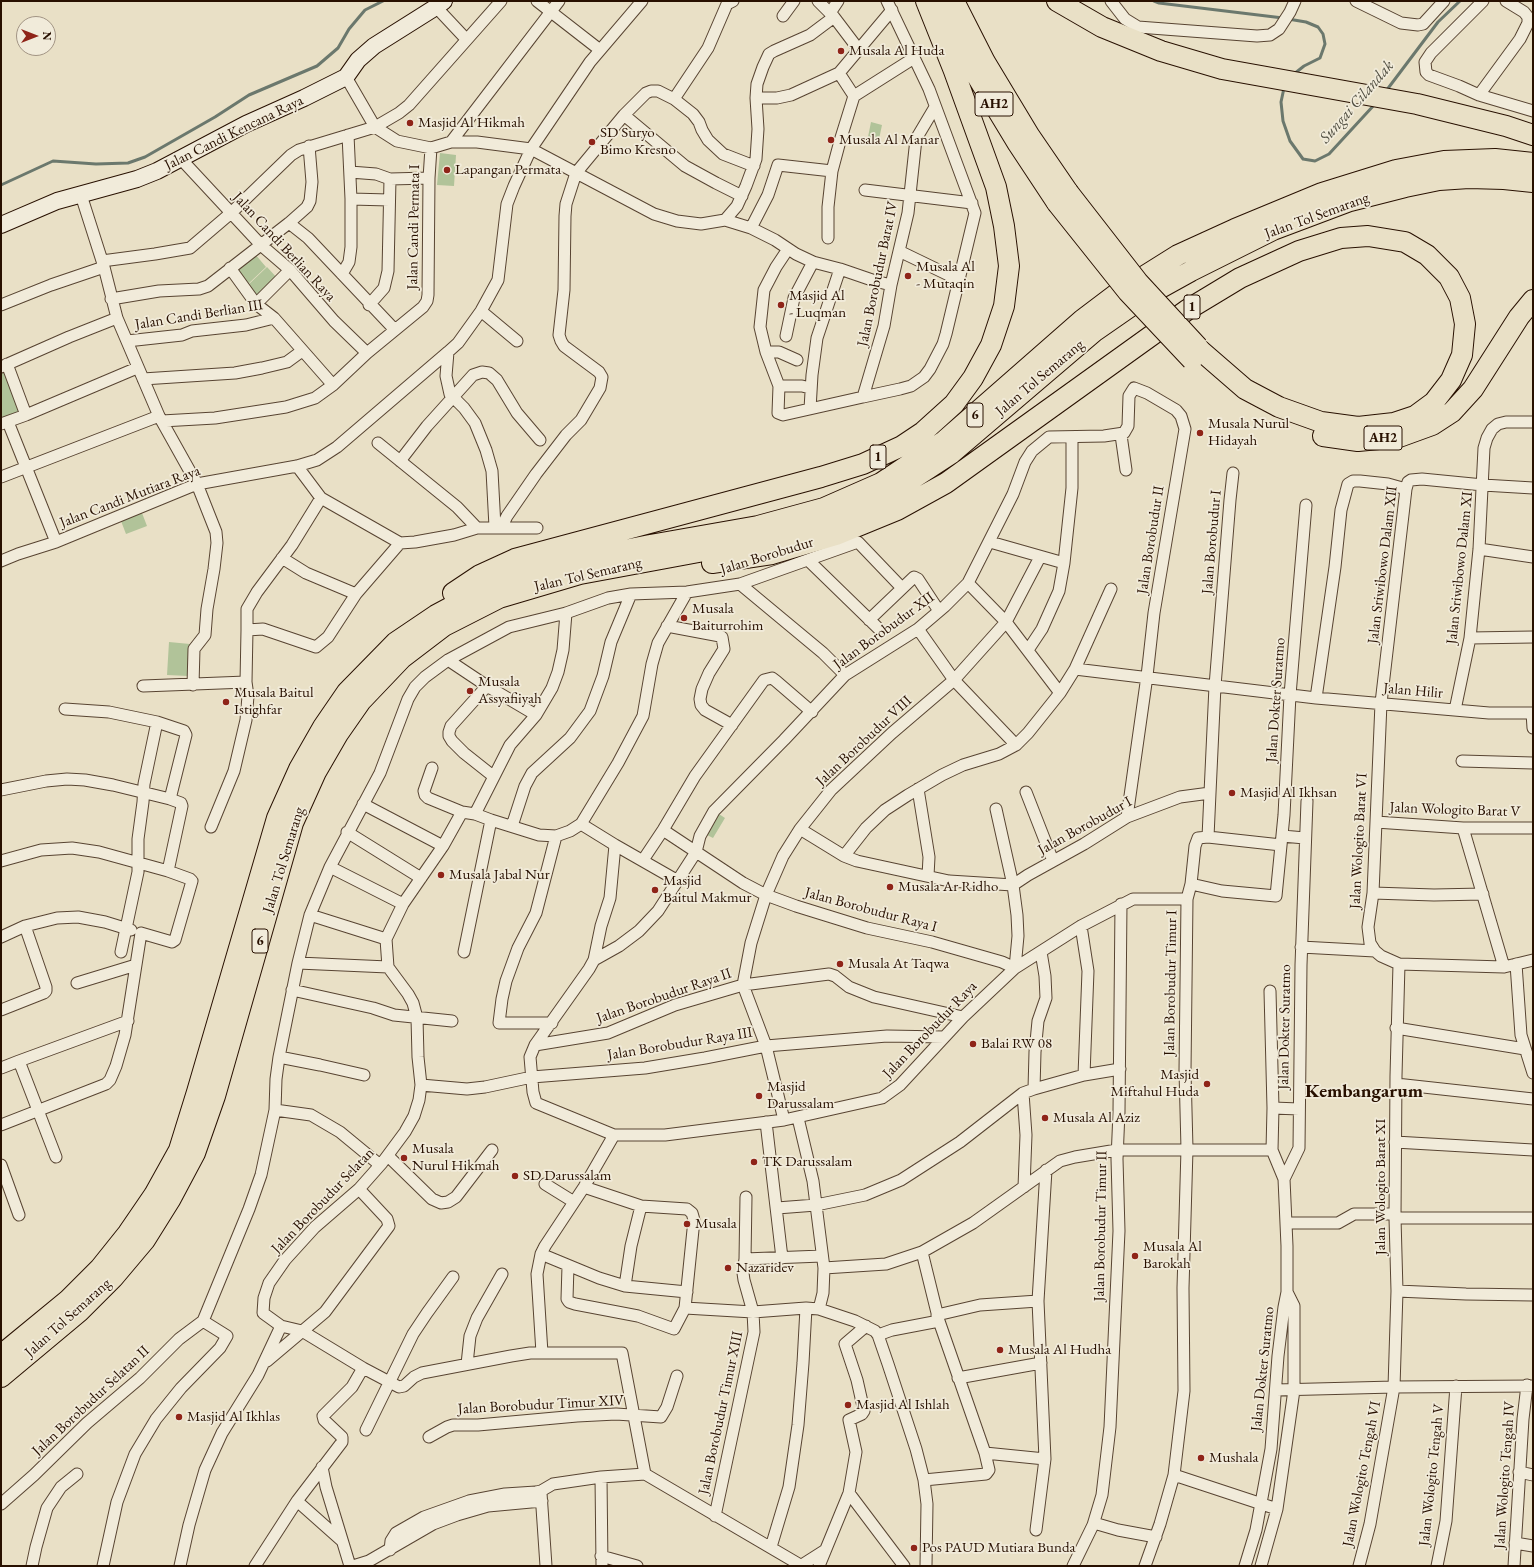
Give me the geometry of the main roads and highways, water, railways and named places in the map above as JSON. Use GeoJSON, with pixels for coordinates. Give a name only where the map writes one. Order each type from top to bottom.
{"type":"FeatureCollection","features":[{"type":"Feature","properties":{"kind":"highway","name":"1"},"geometry":{"type":"LineString","coordinates":[[396,642],[443,600],[480,575],[516,559],[821,477],[863,464],[902,446],[923,432],[954,404],[973,378],[991,345],[1004,306],[1009,266],[1004,226],[996,187],[954,71],[926,1]]}},
{"type":"Feature","properties":{"kind":"highway","name":"AH2"},"geometry":{"type":"LineString","coordinates":[[939,1],[975,73],[1018,144],[1063,197]]}},
{"type":"Feature","properties":{"kind":"highway","name":"1"},"geometry":{"type":"LineString","coordinates":[[580,574],[655,571],[772,554],[836,535],[897,510],[946,483],[1187,310],[1240,278],[1299,251],[1341,238],[1368,236],[1405,242],[1427,255],[1449,277],[1460,298],[1465,324],[1462,355],[1451,380],[1434,402],[1415,416],[1394,423],[1358,427],[1321,422],[1279,407],[1244,389],[1196,355],[1138,282],[1063,197],[1029,135],[984,62],[954,1]]}},
{"type":"Feature","properties":{"kind":"highway"},"geometry":{"type":"LineString","coordinates":[[1057,1],[1102,26],[1161,51],[1222,69],[1416,104],[1506,126],[1533,135]]}},
{"type":"Feature","properties":{"kind":"highway","name":"Jalan Tol Semarang"},"geometry":{"type":"LineString","coordinates":[[1,1355],[68,1300],[100,1268],[128,1233],[154,1195],[179,1150],[200,1084],[277,818],[299,769],[323,727],[348,692],[396,642],[436,615],[494,584],[550,565],[650,545],[758,526],[824,508],[881,483],[944,441],[1082,320],[1119,292],[1178,255],[1234,229],[1322,193],[1396,170],[1444,161],[1495,159],[1533,163]]}},
{"type":"Feature","properties":{"kind":"highway","name":"Jalan Tol Semarang"},"geometry":{"type":"LineString","coordinates":[[1,1377],[80,1311],[113,1278],[145,1240],[170,1200],[195,1153],[216,1096],[293,823],[316,772],[338,734],[361,701],[402,658],[444,626],[499,598],[580,574],[758,541],[829,522],[886,496],[952,453],[1095,331],[1144,297],[1191,271],[1273,230],[1350,201],[1419,184],[1469,178],[1504,178],[1533,182]]}},
{"type":"Feature","properties":{"kind":"highway","name":"AH2"},"geometry":{"type":"LineString","coordinates":[[1196,355],[1237,398],[1274,419],[1314,434],[1358,441],[1399,437],[1432,425],[1452,412],[1472,390],[1519,317],[1533,300]]}},
{"type":"Feature","properties":{"kind":"waterway"},"geometry":{"type":"LineString","coordinates":[[1,185],[53,161],[96,164],[128,163],[145,157],[215,117],[249,95],[317,66],[338,48],[349,29],[365,10],[383,1]]}},
{"type":"Feature","properties":{"kind":"waterway","name":"Sungai Cilandak"},"geometry":{"type":"LineString","coordinates":[[1154,1],[1159,3],[1283,18]]}},
{"type":"Feature","properties":{"kind":"waterway","name":"Sungai Cilandak"},"geometry":{"type":"LineString","coordinates":[[1386,91],[1438,22],[1460,1]]}},
{"type":"Feature","properties":{"kind":"waterway","name":"Sungai Cilandak"},"geometry":{"type":"LineString","coordinates":[[1288,19],[1306,22],[1318,27],[1323,34],[1325,44],[1320,58],[1304,66],[1294,74]]}},
{"type":"Feature","properties":{"kind":"waterway","name":"Sungai Cilandak"},"geometry":{"type":"LineString","coordinates":[[1284,88],[1281,102],[1283,121],[1290,141],[1303,159],[1315,161],[1329,154],[1375,104]]}},
{"type":"Feature","properties":{"kind":"place","name":"Musala Al Huda"},"geometry":{"type":"Point","coordinates":[841,51]}},
{"type":"Feature","properties":{"kind":"place","name":"Masjid Al Hikmah"},"geometry":{"type":"Point","coordinates":[410,123]}},
{"type":"Feature","properties":{"kind":"place","name":"Musala Al Manar"},"geometry":{"type":"Point","coordinates":[831,140]}},
{"type":"Feature","properties":{"kind":"place","name":"SD Suryo Bimo Kresno"},"geometry":{"type":"Point","coordinates":[592,142]}},
{"type":"Feature","properties":{"kind":"place","name":"Lapangan Permata"},"geometry":{"type":"Point","coordinates":[447,170]}},
{"type":"Feature","properties":{"kind":"place","name":"Musala Al - Mutaqin"},"geometry":{"type":"Point","coordinates":[908,276]}},
{"type":"Feature","properties":{"kind":"place","name":"Masjid Al - Luqman"},"geometry":{"type":"Point","coordinates":[781,305]}},
{"type":"Feature","properties":{"kind":"place","name":"Musala Nurul Hidayah"},"geometry":{"type":"Point","coordinates":[1200,433]}},
{"type":"Feature","properties":{"kind":"place","name":"Musala Baiturrohim"},"geometry":{"type":"Point","coordinates":[684,618]}},
{"type":"Feature","properties":{"kind":"place","name":"Musala Assyafiiyah"},"geometry":{"type":"Point","coordinates":[470,691]}},
{"type":"Feature","properties":{"kind":"place","name":"Musala Baitul Istighfar"},"geometry":{"type":"Point","coordinates":[226,702]}},
{"type":"Feature","properties":{"kind":"place","name":"Masjid Al Ikhsan"},"geometry":{"type":"Point","coordinates":[1232,793]}},
{"type":"Feature","properties":{"kind":"place","name":"Musala Jabal Nur"},"geometry":{"type":"Point","coordinates":[441,875]}},
{"type":"Feature","properties":{"kind":"place","name":"Musala Ar Ridho"},"geometry":{"type":"Point","coordinates":[890,887]}},
{"type":"Feature","properties":{"kind":"place","name":"Masjid Baitul Makmur"},"geometry":{"type":"Point","coordinates":[655,890]}},
{"type":"Feature","properties":{"kind":"place","name":"Musala At Taqwa"},"geometry":{"type":"Point","coordinates":[840,964]}},
{"type":"Feature","properties":{"kind":"place","name":"Balai RW 08"},"geometry":{"type":"Point","coordinates":[973,1044]}},
{"type":"Feature","properties":{"kind":"place","name":"Masjid Miftahul Huda"},"geometry":{"type":"Point","coordinates":[1207,1084]}},
{"type":"Feature","properties":{"kind":"place","name":"Masjid Darussalam"},"geometry":{"type":"Point","coordinates":[759,1096]}},
{"type":"Feature","properties":{"kind":"place","name":"Musala Al Aziz"},"geometry":{"type":"Point","coordinates":[1045,1118]}},
{"type":"Feature","properties":{"kind":"place","name":"Musala Nurul Hikmah"},"geometry":{"type":"Point","coordinates":[404,1158]}},
{"type":"Feature","properties":{"kind":"place","name":"TK Darussalam"},"geometry":{"type":"Point","coordinates":[754,1162]}},
{"type":"Feature","properties":{"kind":"place","name":"SD Darussalam"},"geometry":{"type":"Point","coordinates":[515,1176]}},
{"type":"Feature","properties":{"kind":"place","name":"Musala"},"geometry":{"type":"Point","coordinates":[687,1224]}},
{"type":"Feature","properties":{"kind":"place","name":"Musala Al Barokah"},"geometry":{"type":"Point","coordinates":[1135,1256]}},
{"type":"Feature","properties":{"kind":"place","name":"Nazaridev"},"geometry":{"type":"Point","coordinates":[728,1268]}},
{"type":"Feature","properties":{"kind":"place","name":"Musala Al Hudha"},"geometry":{"type":"Point","coordinates":[1000,1350]}},
{"type":"Feature","properties":{"kind":"place","name":"Masjid Al Ishlah"},"geometry":{"type":"Point","coordinates":[848,1405]}},
{"type":"Feature","properties":{"kind":"place","name":"Masjid Al Ikhlas"},"geometry":{"type":"Point","coordinates":[179,1417]}},
{"type":"Feature","properties":{"kind":"place","name":"Mushala"},"geometry":{"type":"Point","coordinates":[1201,1458]}},
{"type":"Feature","properties":{"kind":"place","name":"Pos PAUD Mutiara Bunda"},"geometry":{"type":"Point","coordinates":[914,1548]}},
{"type":"Feature","properties":{"kind":"district","name":"Kembangarum"},"geometry":{"type":"Point","coordinates":[1364,1092]}}]}
